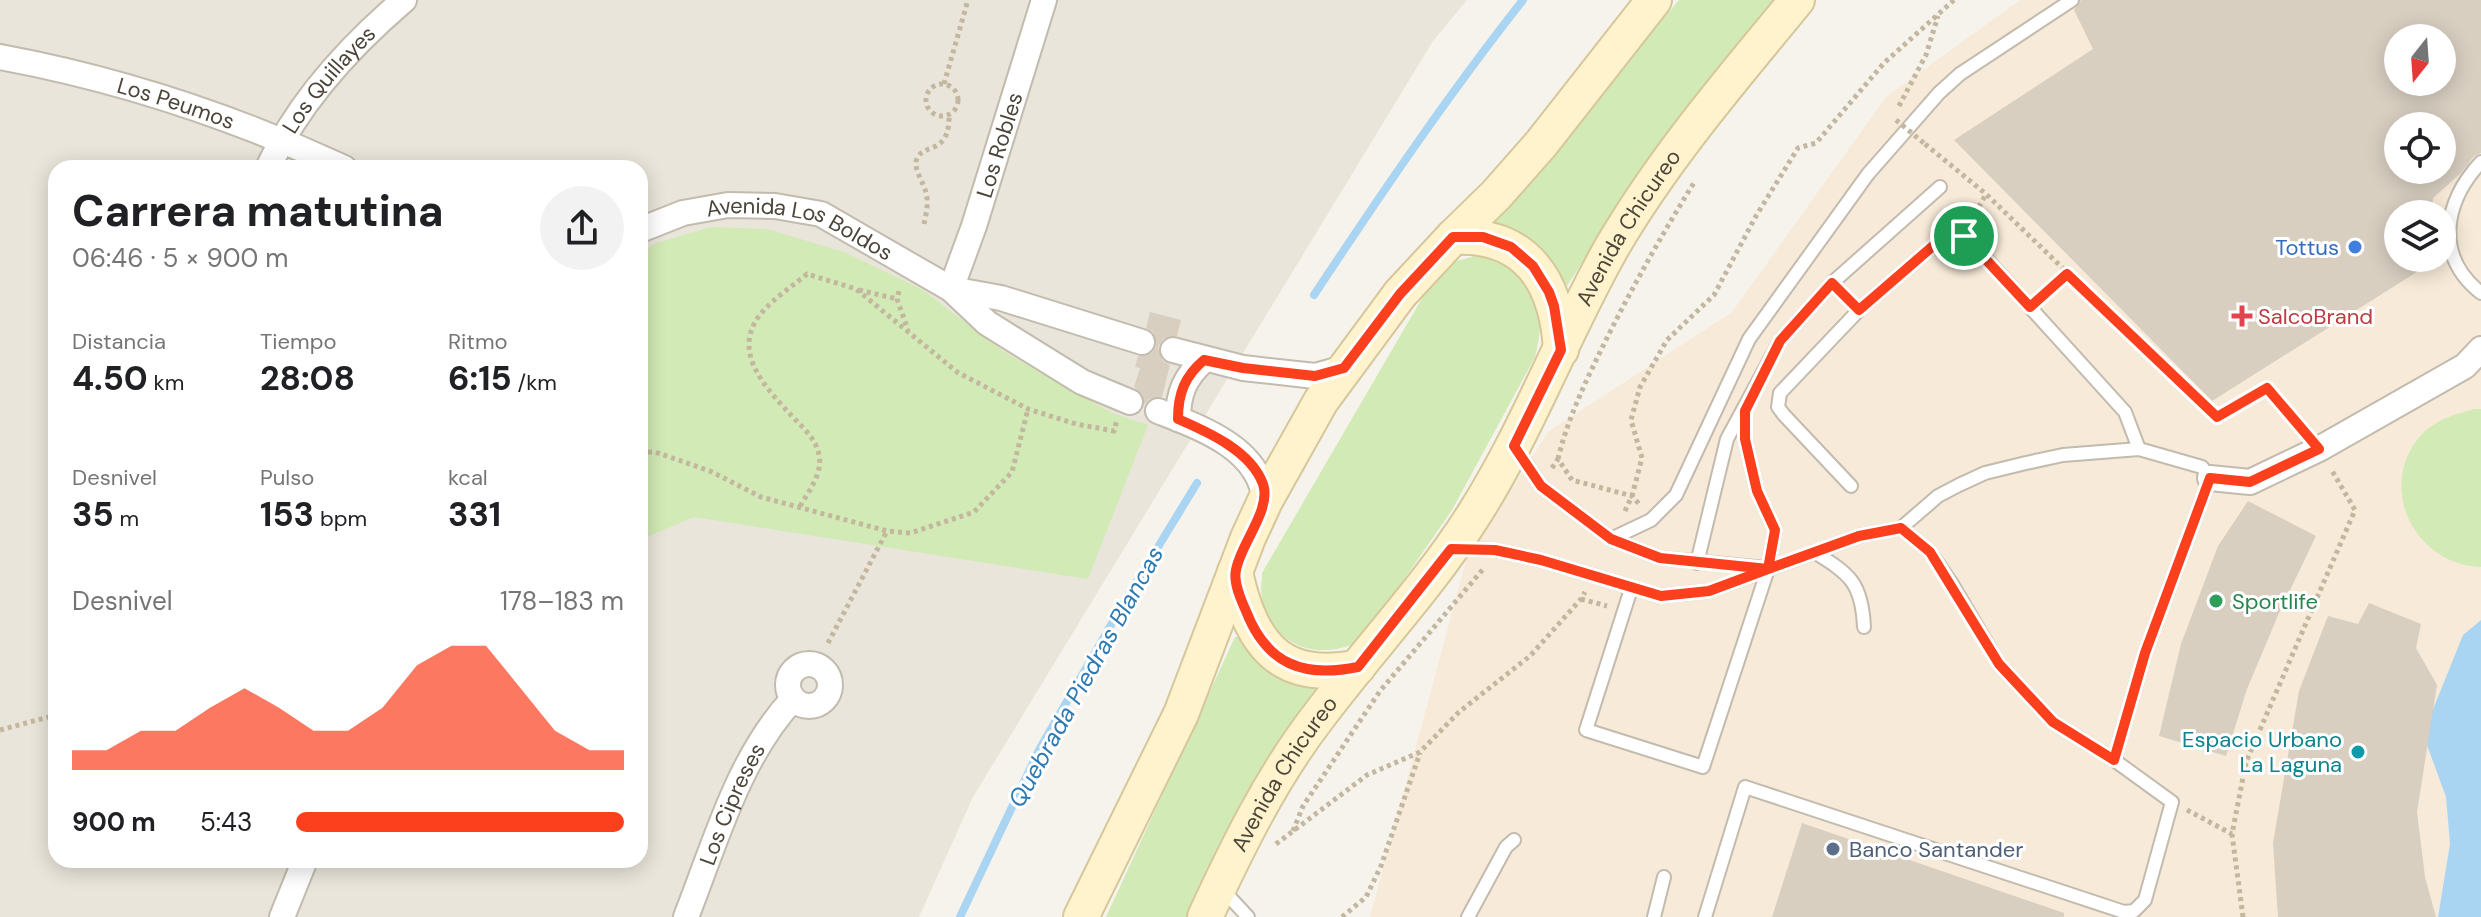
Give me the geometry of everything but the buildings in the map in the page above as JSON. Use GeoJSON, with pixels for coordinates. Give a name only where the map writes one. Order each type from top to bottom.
{"type":"FeatureCollection","features":[{"type":"Feature","properties":{"kind":"main road"},"geometry":{"type":"LineString","coordinates":[[1081,917],[1176,726],[1265,501],[1300,436],[1344,368],[1400,294],[1541,144],[1654,0]]}},
{"type":"Feature","properties":{"kind":"main road","name":"Avenida Chicureo"},"geometry":{"type":"LineString","coordinates":[[1205,917],[1247,830],[1288,760],[1451,549],[1514,446],[1597,275],[1650,188],[1726,86],[1797,0]]}},
{"type":"Feature","properties":{"kind":"main road"},"geometry":{"type":"LineString","coordinates":[[1453,237],[1483,237],[1497,241],[1511,247],[1533,266],[1554,306],[1561,350]]}},
{"type":"Feature","properties":{"kind":"main road"},"geometry":{"type":"LineString","coordinates":[[1235,572],[1249,621],[1272,654],[1310,671],[1358,667]]}},
{"type":"Feature","properties":{"kind":"street","name":"Los Quillayes"},"geometry":{"type":"LineString","coordinates":[[272,160],[282,140],[334,69],[361,39],[404,0]]}},
{"type":"Feature","properties":{"kind":"street","name":"Los Robles"},"geometry":{"type":"LineString","coordinates":[[951,289],[974,226],[1044,0]]}},
{"type":"Feature","properties":{"kind":"street","name":"Los Peumos"},"geometry":{"type":"LineString","coordinates":[[0,57],[142,92],[242,124],[326,160]]}},
{"type":"Feature","properties":{"kind":"street","name":"Avenida Los Boldos"},"geometry":{"type":"LineString","coordinates":[[648,227],[705,208],[752,204],[821,214],[951,289],[987,323],[1082,382],[1126,401]]}},
{"type":"Feature","properties":{"kind":"street","name":"Avenida Los Boldos"},"geometry":{"type":"LineString","coordinates":[[951,289],[1001,298],[1142,342]]}},
{"type":"Feature","properties":{"kind":"street"},"geometry":{"type":"LineString","coordinates":[[2210,478],[2250,482],[2319,449],[2465,366],[2481,349]]}},
{"type":"Feature","properties":{"kind":"street"},"geometry":{"type":"LineString","coordinates":[[1173,350],[1243,368],[1315,376],[1344,368]]}},
{"type":"Feature","properties":{"kind":"street"},"geometry":{"type":"LineString","coordinates":[[1204,360],[1191,371],[1178,402],[1168,415],[1212,434],[1244,456],[1263,484],[1265,501]]}},
{"type":"Feature","properties":{"kind":"street","name":"Los Cipreses"},"geometry":{"type":"LineString","coordinates":[[686,917],[748,765],[764,736],[793,699]]}},
{"type":"Feature","properties":{"kind":"street"},"geometry":{"type":"LineString","coordinates":[[282,917],[302,868]]}},
{"type":"Feature","properties":{"kind":"lane"},"geometry":{"type":"LineString","coordinates":[[1611,539],[1651,520],[1676,495],[1749,339],[1868,174],[1939,93],[1960,74],[2072,0]]}},
{"type":"Feature","properties":{"kind":"lane"},"geometry":{"type":"LineString","coordinates":[[2481,162],[2463,183],[2451,207],[2449,234],[2455,261],[2470,284],[2481,293]]}},
{"type":"Feature","properties":{"kind":"lane"},"geometry":{"type":"LineString","coordinates":[[1697,563],[1727,439],[1745,411],[1780,341],[1832,283],[1940,187]]}},
{"type":"Feature","properties":{"kind":"lane"},"geometry":{"type":"LineString","coordinates":[[1851,486],[1784,415],[1777,401],[1780,393],[1859,310],[1948,233],[1964,236],[2125,412],[2139,449]]}},
{"type":"Feature","properties":{"kind":"lane"},"geometry":{"type":"LineString","coordinates":[[1832,283],[1859,310]]}},
{"type":"Feature","properties":{"kind":"lane"},"geometry":{"type":"LineString","coordinates":[[1631,589],[1586,730],[1703,767],[1768,569],[1775,530],[1757,491],[1745,439],[1745,411]]}},
{"type":"Feature","properties":{"kind":"lane"},"geometry":{"type":"LineString","coordinates":[[1514,446],[1541,486],[1611,539],[1660,558],[1768,569]]}},
{"type":"Feature","properties":{"kind":"lane"},"geometry":{"type":"LineString","coordinates":[[1451,549],[1495,550],[1661,596],[1698,593],[1859,536],[1901,528],[1938,496],[1985,473],[2063,455],[2139,449],[2202,467],[2210,478],[2145,653],[2114,760]]}},
{"type":"Feature","properties":{"kind":"lane"},"geometry":{"type":"LineString","coordinates":[[1705,917],[1745,787],[2124,912],[2134,911],[2145,900],[2172,802],[2114,760],[2053,722],[1999,664],[1930,552],[1901,528]]}},
{"type":"Feature","properties":{"kind":"lane"},"geometry":{"type":"LineString","coordinates":[[1814,552],[1851,578],[1863,604],[1864,627]]}},
{"type":"Feature","properties":{"kind":"lane"},"geometry":{"type":"LineString","coordinates":[[1468,917],[1506,847],[1514,840]]}},
{"type":"Feature","properties":{"kind":"lane"},"geometry":{"type":"LineString","coordinates":[[1654,917],[1664,877]]}},
{"type":"Feature","properties":{"kind":"lane"},"geometry":{"type":"LineString","coordinates":[[1219,886],[1248,917]]}},
{"type":"Feature","properties":{"kind":"path"},"geometry":{"type":"LineString","coordinates":[[944,84],[968,0]]}},
{"type":"Feature","properties":{"kind":"path"},"geometry":{"type":"LineString","coordinates":[[1558,459],[1572,480],[1632,496],[1642,458],[1631,420],[1640,387],[1667,340],[1714,295],[1756,216],[1798,148],[1816,143],[1884,63],[1954,0]]}},
{"type":"Feature","properties":{"kind":"path"},"geometry":{"type":"LineString","coordinates":[[1938,15],[1926,55],[1893,116],[1896,120],[1986,194],[2217,417],[2267,388],[2319,449],[2355,510],[2246,762],[2232,834],[2243,917]]}},
{"type":"Feature","properties":{"kind":"path"},"geometry":{"type":"LineString","coordinates":[[944,84],[953,89],[958,98],[957,108],[949,115],[933,114],[926,100],[929,90],[944,84]]}},
{"type":"Feature","properties":{"kind":"path"},"geometry":{"type":"LineString","coordinates":[[924,224],[928,203],[916,167],[917,160],[921,154],[943,143],[950,129],[949,115]]}},
{"type":"Feature","properties":{"kind":"path"},"geometry":{"type":"LineString","coordinates":[[1541,486],[1558,459],[1584,386],[1620,311],[1651,252],[1701,171]]}},
{"type":"Feature","properties":{"kind":"path"},"geometry":{"type":"LineString","coordinates":[[1964,236],[1986,194]]}},
{"type":"Feature","properties":{"kind":"path"},"geometry":{"type":"LineString","coordinates":[[800,506],[818,476],[820,456],[812,438],[773,396],[750,364],[749,337],[763,311],[807,274],[897,299]]}},
{"type":"Feature","properties":{"kind":"path"},"geometry":{"type":"LineString","coordinates":[[2030,307],[2067,274]]}},
{"type":"Feature","properties":{"kind":"path"},"geometry":{"type":"LineString","coordinates":[[856,289],[957,372],[1028,409],[1076,424],[1114,431],[1126,401]]}},
{"type":"Feature","properties":{"kind":"path"},"geometry":{"type":"LineString","coordinates":[[899,291],[897,299],[908,330]]}},
{"type":"Feature","properties":{"kind":"path"},"geometry":{"type":"LineString","coordinates":[[648,452],[710,471],[761,497],[887,531],[910,533],[974,512],[1012,472],[1028,409]]}},
{"type":"Feature","properties":{"kind":"path"},"geometry":{"type":"LineString","coordinates":[[828,643],[887,531]]}},
{"type":"Feature","properties":{"kind":"path"},"geometry":{"type":"LineString","coordinates":[[1293,831],[1303,806],[1380,691],[1480,574],[1495,550]]}},
{"type":"Feature","properties":{"kind":"path"},"geometry":{"type":"LineString","coordinates":[[1276,844],[1367,775],[1420,752],[1459,712],[1530,656],[1581,599]]}},
{"type":"Feature","properties":{"kind":"path"},"geometry":{"type":"LineString","coordinates":[[0,730],[48,717]]}},
{"type":"Feature","properties":{"kind":"path"},"geometry":{"type":"LineString","coordinates":[[1342,917],[1366,897],[1376,877],[1420,752]]}},
{"type":"Feature","properties":{"kind":"path"},"geometry":{"type":"LineString","coordinates":[[2172,802],[2232,834]]}},
{"type":"Feature","properties":{"kind":"shaded area"},"geometry":{"type":"Polygon","coordinates":[[[0,0],[1467,0],[1433,41],[973,797],[919,917],[0,917],[0,0]]]}},
{"type":"Feature","properties":{"kind":"shaded area","name":"Espacio Urbano La Laguna"},"geometry":{"type":"Polygon","coordinates":[[[2020,0],[2481,0],[2481,620],[2463,635],[2423,734],[2446,797],[2450,844],[2438,917],[1370,917],[1466,561],[1548,432],[1732,312],[1886,97],[2020,0]]]}},
{"type":"Feature","properties":{"kind":"green space"},"geometry":{"type":"Polygon","coordinates":[[[1679,0],[1777,0],[1598,238],[1567,286],[1554,263],[1537,245],[1492,224],[1679,0]]]}},
{"type":"Feature","properties":{"kind":"green space"},"geometry":{"type":"Polygon","coordinates":[[[711,227],[767,229],[844,252],[923,290],[1003,351],[1112,413],[1148,425],[1088,579],[694,517],[648,537],[648,248],[711,227]]]}},
{"type":"Feature","properties":{"kind":"green space"},"geometry":{"type":"Polygon","coordinates":[[[1475,256],[1511,267],[1524,277],[1532,289],[1540,320],[1535,357],[1452,510],[1362,640],[1330,650],[1300,646],[1276,629],[1267,615],[1261,595],[1262,573],[1435,276],[1450,263],[1475,256]]]}},
{"type":"Feature","properties":{"kind":"green space"},"geometry":{"type":"Polygon","coordinates":[[[2481,409],[2481,567],[2457,563],[2436,552],[2420,537],[2408,518],[2402,497],[2402,474],[2409,452],[2424,432],[2441,420],[2481,409]]]}},
{"type":"Feature","properties":{"kind":"green space"},"geometry":{"type":"Polygon","coordinates":[[[1235,637],[1244,637],[1320,681],[1267,762],[1189,917],[1106,917],[1235,637]]]}},
{"type":"Feature","properties":{"kind":"water"},"geometry":{"type":"Polygon","coordinates":[[[2481,620],[2481,917],[2438,917],[2450,844],[2446,797],[2423,734],[2463,635],[2481,620]]]}},
{"type":"Feature","properties":{"kind":"waterway","name":"Quebrada Piedras Blancas"},"geometry":{"type":"LineString","coordinates":[[1314,295],[1416,145],[1523,0]]}},
{"type":"Feature","properties":{"kind":"waterway","name":"Quebrada Piedras Blancas"},"geometry":{"type":"LineString","coordinates":[[960,917],[1039,750],[1197,483]]}},
{"type":"Feature","properties":{"kind":"place","name":"Tottus"},"geometry":{"type":"Point","coordinates":[2355,247]}},
{"type":"Feature","properties":{"kind":"place","name":"SalcoBrand"},"geometry":{"type":"Point","coordinates":[2242,316]}},
{"type":"Feature","properties":{"kind":"place","name":"Sportlife"},"geometry":{"type":"Point","coordinates":[2216,601]}},
{"type":"Feature","properties":{"kind":"place","name":"Espacio Urbano La Laguna"},"geometry":{"type":"Point","coordinates":[2358,752]}},
{"type":"Feature","properties":{"kind":"place","name":"Banco Santander"},"geometry":{"type":"Point","coordinates":[1833,849]}},
{"type":"Feature","properties":{"kind":"route"},"geometry":{"type":"LineString","coordinates":[[1964,236],[1948,233],[1859,310],[1832,283],[1780,341],[1745,411],[1745,439],[1757,491],[1775,530],[1768,569],[1709,591],[1661,596],[1541,560],[1495,550],[1451,549],[1358,667],[1325,672],[1296,667],[1272,654],[1249,621],[1235,572],[1265,501],[1263,484],[1244,456],[1212,434],[1178,419],[1178,402],[1191,371],[1204,360],[1315,376],[1344,368],[1400,294],[1453,237],[1483,237],[1511,247],[1523,256],[1542,278],[1554,306],[1561,350],[1514,446],[1541,486],[1611,539],[1660,558],[1697,563],[1768,569],[1859,536],[1901,528],[1930,552],[1999,664],[2053,722],[2114,760],[2145,653],[2210,478],[2250,482],[2319,449],[2267,388],[2217,417],[2067,274],[2030,307],[1964,236]]}}]}
